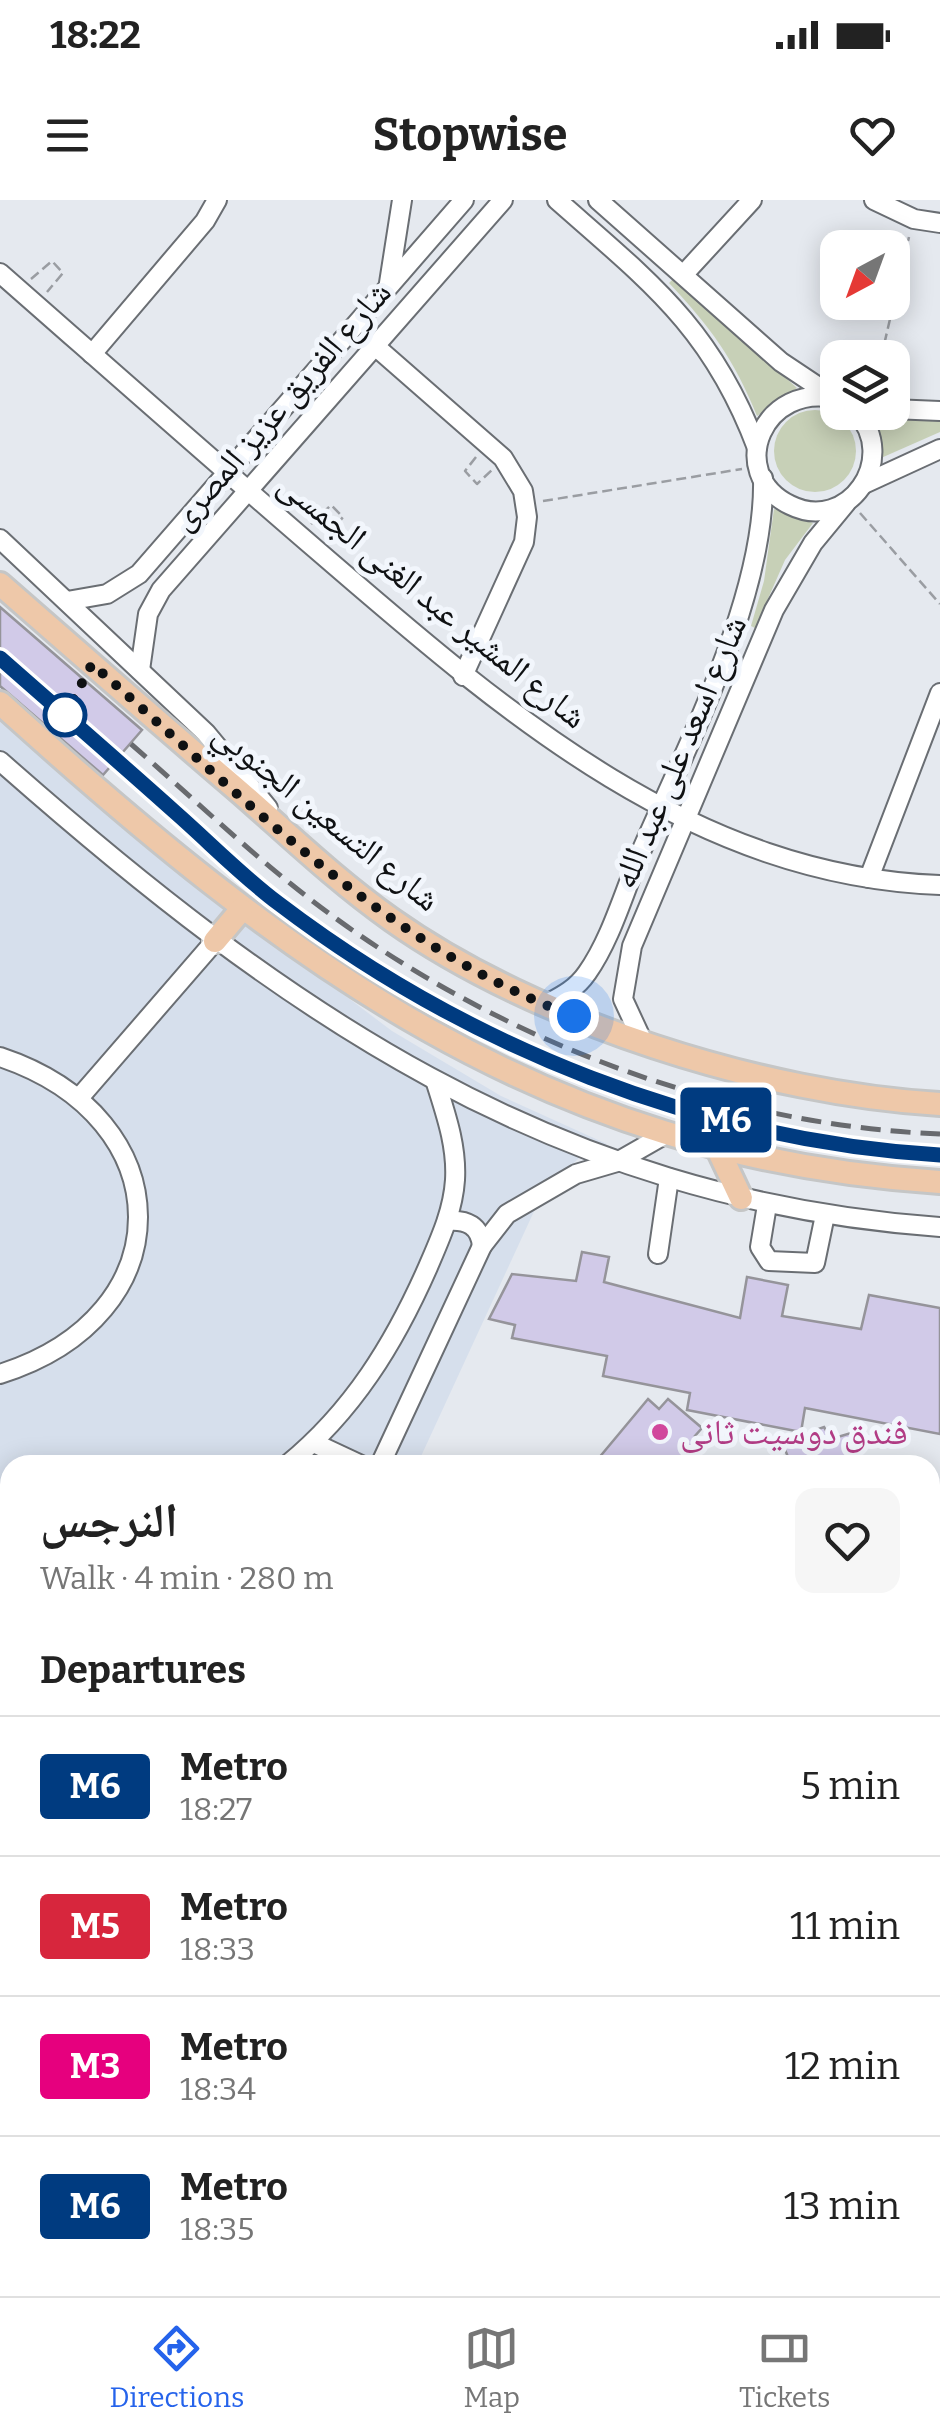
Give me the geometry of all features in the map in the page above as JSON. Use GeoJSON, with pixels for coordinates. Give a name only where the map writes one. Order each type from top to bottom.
{"type":"FeatureCollection","features":[{"type":"Feature","properties":{"kind":"main road","name":"شارع التسعين الجنوبي"},"geometry":{"type":"LineString","coordinates":[[0,584],[392,920],[470,969],[545,1005],[642,1040],[797,1084],[940,1104]]}},
{"type":"Feature","properties":{"kind":"main road"},"geometry":{"type":"LineString","coordinates":[[0,703],[240,910],[368,996],[460,1050],[554,1093],[666,1134],[847,1171],[940,1182]]}},
{"type":"Feature","properties":{"kind":"main road"},"geometry":{"type":"LineString","coordinates":[[214,940],[240,910]]}},
{"type":"Feature","properties":{"kind":"main road"},"geometry":{"type":"LineString","coordinates":[[716,1145],[740,1198]]}},
{"type":"Feature","properties":{"kind":"street"},"geometry":{"type":"LineString","coordinates":[[92,354],[205,220],[216,200]]}},
{"type":"Feature","properties":{"kind":"street"},"geometry":{"type":"LineString","coordinates":[[388,289],[402,200]]}},
{"type":"Feature","properties":{"kind":"street","name":"شارع الفريق عزيز المصرى"},"geometry":{"type":"LineString","coordinates":[[67,601],[107,594],[130,583],[464,200]]}},
{"type":"Feature","properties":{"kind":"street","name":"شارع الفريق عزيز المصرى"},"geometry":{"type":"LineString","coordinates":[[140,670],[145,627],[153,603],[503,200]]}},
{"type":"Feature","properties":{"kind":"street"},"geometry":{"type":"LineString","coordinates":[[557,200],[666,296],[701,336],[728,380],[760,465],[790,505],[828,510],[847,502]]}},
{"type":"Feature","properties":{"kind":"street"},"geometry":{"type":"LineString","coordinates":[[598,200],[781,362],[820,388]]}},
{"type":"Feature","properties":{"kind":"street"},"geometry":{"type":"LineString","coordinates":[[684,274],[752,200]]}},
{"type":"Feature","properties":{"kind":"street"},"geometry":{"type":"LineString","coordinates":[[874,200],[914,218],[940,222]]}},
{"type":"Feature","properties":{"kind":"street","name":"شارع المشير عبد الغنى الجمسى"},"geometry":{"type":"LineString","coordinates":[[0,273],[463,676],[560,749],[660,808],[777,854],[869,878],[940,885]]}},
{"type":"Feature","properties":{"kind":"street"},"geometry":{"type":"LineString","coordinates":[[375,346],[503,458],[519,479],[526,504],[524,542],[463,676]]}},
{"type":"Feature","properties":{"kind":"street"},"geometry":{"type":"LineString","coordinates":[[760,465],[770,416],[784,404],[820,395]]}},
{"type":"Feature","properties":{"kind":"street"},"geometry":{"type":"LineString","coordinates":[[910,410],[940,411]]}},
{"type":"Feature","properties":{"kind":"street"},"geometry":{"type":"LineString","coordinates":[[866,483],[874,449],[869,430]]}},
{"type":"Feature","properties":{"kind":"street"},"geometry":{"type":"LineString","coordinates":[[866,483],[940,449]]}},
{"type":"Feature","properties":{"kind":"street","name":"شارع اسعد على عبد الله"},"geometry":{"type":"LineString","coordinates":[[545,1005],[566,994],[591,967],[746,598],[762,526],[760,465]]}},
{"type":"Feature","properties":{"kind":"street","name":"شارع اسعد على عبد الله"},"geometry":{"type":"LineString","coordinates":[[642,1040],[623,1000],[625,966],[774,610],[799,565],[866,483]]}},
{"type":"Feature","properties":{"kind":"street"},"geometry":{"type":"LineString","coordinates":[[0,540],[226,754],[282,829]]}},
{"type":"Feature","properties":{"kind":"street"},"geometry":{"type":"LineString","coordinates":[[869,878],[940,693]]}},
{"type":"Feature","properties":{"kind":"street"},"geometry":{"type":"LineString","coordinates":[[0,761],[214,940],[350,1034],[522,1126],[617,1162],[767,1205],[940,1227]]}},
{"type":"Feature","properties":{"kind":"street"},"geometry":{"type":"LineString","coordinates":[[79,1098],[214,940]]}},
{"type":"Feature","properties":{"kind":"street"},"geometry":{"type":"LineString","coordinates":[[0,1057],[50,1078],[79,1098],[116,1138],[132,1171],[139,1203],[134,1252],[113,1294],[76,1332],[43,1356],[0,1374]]}},
{"type":"Feature","properties":{"kind":"street"},"geometry":{"type":"LineString","coordinates":[[299,1455],[354,1398],[384,1356],[447,1222],[455,1182],[455,1151],[436,1083]]}},
{"type":"Feature","properties":{"kind":"street"},"geometry":{"type":"LineString","coordinates":[[385,1455],[482,1246],[507,1214],[576,1174],[617,1162],[666,1134]]}},
{"type":"Feature","properties":{"kind":"street"},"geometry":{"type":"LineString","coordinates":[[658,1254],[669,1178]]}},
{"type":"Feature","properties":{"kind":"street"},"geometry":{"type":"LineString","coordinates":[[767,1205],[760,1252],[769,1261],[815,1262],[825,1215]]}},
{"type":"Feature","properties":{"kind":"street"},"geometry":{"type":"LineString","coordinates":[[447,1222],[467,1222],[476,1228],[482,1246]]}},
{"type":"Feature","properties":{"kind":"street"},"geometry":{"type":"LineString","coordinates":[[314,1443],[340,1455]]}},
{"type":"Feature","properties":{"kind":"path"},"geometry":{"type":"LineString","coordinates":[[885,340],[914,218]]}},
{"type":"Feature","properties":{"kind":"path"},"geometry":{"type":"LineString","coordinates":[[20,291],[48,260],[62,270],[36,305]]}},
{"type":"Feature","properties":{"kind":"path"},"geometry":{"type":"LineString","coordinates":[[488,444],[465,471],[477,484],[503,458]]}},
{"type":"Feature","properties":{"kind":"path"},"geometry":{"type":"LineString","coordinates":[[526,504],[760,465]]}},
{"type":"Feature","properties":{"kind":"path"},"geometry":{"type":"LineString","coordinates":[[847,502],[940,604]]}},
{"type":"Feature","properties":{"kind":"path"},"geometry":{"type":"LineString","coordinates":[[300,536],[331,505],[342,519],[316,549]]}},
{"type":"Feature","properties":{"kind":"shaded area"},"geometry":{"type":"Polygon","coordinates":[[[0,700],[286,951],[392,1031],[501,1096],[607,1144],[579,1158],[542,1194],[422,1455],[0,1455],[0,700]]]}},
{"type":"Feature","properties":{"kind":"green space"},"geometry":{"type":"Polygon","coordinates":[[[675,277],[797,388],[757,416],[720,345],[669,283],[675,277]]]}},
{"type":"Feature","properties":{"kind":"green space"},"geometry":{"type":"Polygon","coordinates":[[[807,410],[820,410],[820,430],[850,430],[856,443],[856,459],[849,474],[823,492],[807,492],[792,485],[774,459],[774,443],[781,428],[807,410]]]}},
{"type":"Feature","properties":{"kind":"green space"},"geometry":{"type":"Polygon","coordinates":[[[910,417],[940,419],[940,432],[881,458],[879,430],[910,430],[910,417]]]}},
{"type":"Feature","properties":{"kind":"green space"},"geometry":{"type":"Polygon","coordinates":[[[774,509],[813,523],[785,560],[755,628],[751,626],[764,581],[774,509]]]}},
{"type":"Feature","properties":{"kind":"building"},"geometry":{"type":"Polygon","coordinates":[[[0,607],[142,730],[103,775],[0,686],[0,607]]]}},
{"type":"Feature","properties":{"kind":"building","name":"فندق دوسيت ثانى"},"geometry":{"type":"Polygon","coordinates":[[[582,1252],[609,1257],[604,1282],[740,1318],[747,1277],[788,1285],[782,1316],[861,1329],[869,1295],[940,1308],[940,1434],[805,1408],[801,1432],[687,1410],[690,1393],[603,1376],[607,1356],[512,1338],[515,1325],[489,1319],[512,1274],[576,1281],[582,1252]]]}},
{"type":"Feature","properties":{"kind":"building","name":"فندق دوسيت ثانى"},"geometry":{"type":"Polygon","coordinates":[[[648,1399],[659,1409],[668,1399],[702,1428],[695,1436],[705,1445],[697,1455],[601,1455],[648,1399]]]}},
{"type":"Feature","properties":{"kind":"building","name":"فندق دوسيت ثانى"},"geometry":{"type":"Polygon","coordinates":[[[824,1427],[831,1439],[851,1433],[859,1455],[787,1455],[782,1442],[824,1427]]]}},
{"type":"Feature","properties":{"kind":"railway"},"geometry":{"type":"LineString","coordinates":[[131,744],[291,884],[361,936],[436,983],[514,1024],[596,1060],[681,1089],[767,1112],[853,1127],[940,1134]]}},
{"type":"Feature","properties":{"kind":"railway"},"geometry":{"type":"LineString","coordinates":[[117,760],[276,901],[346,953],[422,1000],[504,1041],[589,1078],[677,1107],[765,1130],[854,1147],[940,1155]]}},
{"type":"Feature","properties":{"kind":"metro line","name":"M6"},"geometry":{"type":"LineString","coordinates":[[0,658],[278,902],[408,990],[535,1055],[647,1098],[774,1133],[889,1152],[940,1155]]}},
{"type":"Feature","properties":{"kind":"place","name":"فندق دوسيت ثانى"},"geometry":{"type":"Point","coordinates":[660,1432]}},
{"type":"Feature","properties":{"kind":"route"},"geometry":{"type":"LineString","coordinates":[[65,715],[92,664],[346,885],[392,920],[506,988],[574,1016]]}}]}
